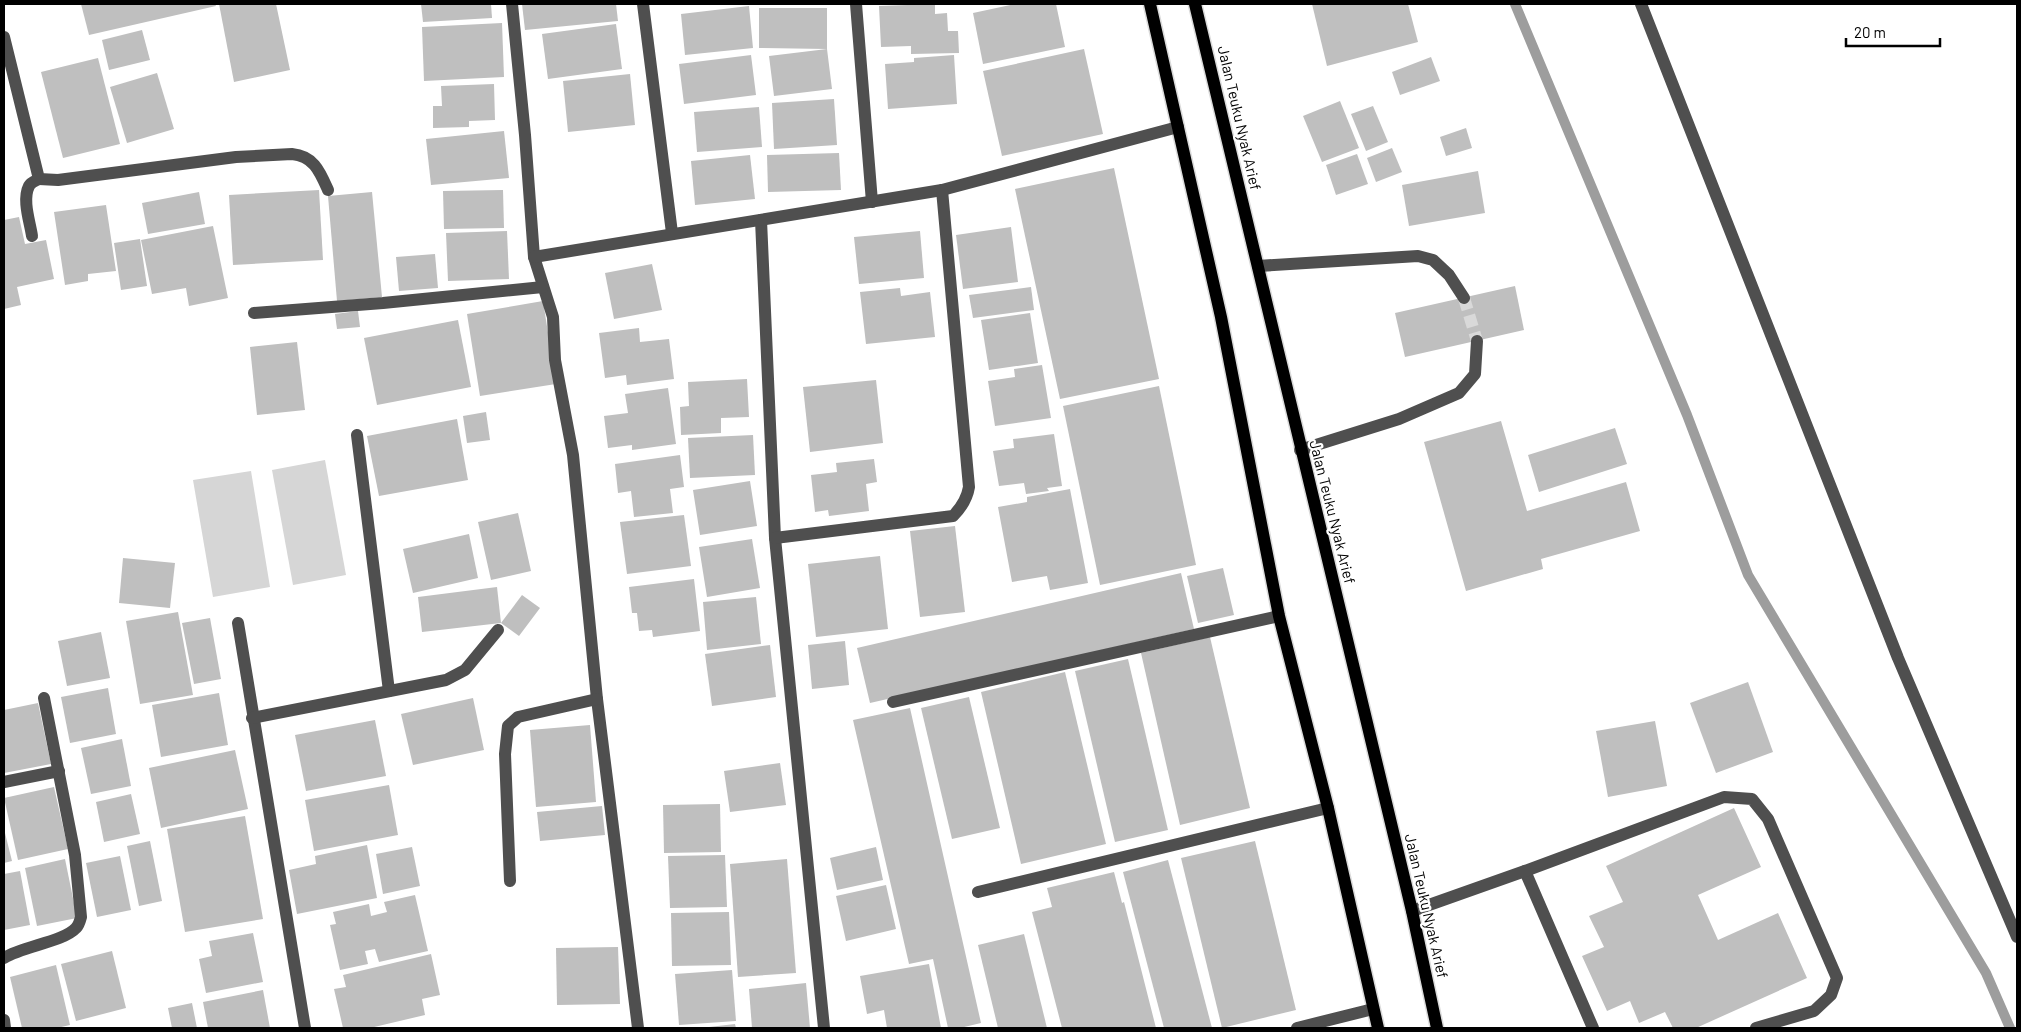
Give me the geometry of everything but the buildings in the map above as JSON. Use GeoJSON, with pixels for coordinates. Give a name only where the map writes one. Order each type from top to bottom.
{"type":"FeatureCollection","features":[{"type":"Feature","properties":{"kind":"main road"},"geometry":{"type":"LineString","coordinates":[[1150,4],[1223,326],[1279,616],[1328,808],[1378,1028]]}},
{"type":"Feature","properties":{"kind":"main road","name":"Jalan Teuku Nyak Arief"},"geometry":{"type":"LineString","coordinates":[[1195,4],[1300,450],[1412,911],[1437,1028]]}},
{"type":"Feature","properties":{"kind":"street"},"geometry":{"type":"LineString","coordinates":[[512,4],[525,135],[534,257],[553,317],[555,360],[573,455],[597,700],[638,1028]]}},
{"type":"Feature","properties":{"kind":"street"},"geometry":{"type":"LineString","coordinates":[[643,4],[672,233]]}},
{"type":"Feature","properties":{"kind":"street"},"geometry":{"type":"LineString","coordinates":[[856,4],[872,202]]}},
{"type":"Feature","properties":{"kind":"street"},"geometry":{"type":"LineString","coordinates":[[1641,4],[1898,658],[2017,937]]}},
{"type":"Feature","properties":{"kind":"street"},"geometry":{"type":"LineString","coordinates":[[4,37],[39,179]]}},
{"type":"Feature","properties":{"kind":"street"},"geometry":{"type":"LineString","coordinates":[[534,257],[942,190],[1178,127]]}},
{"type":"Feature","properties":{"kind":"street"},"geometry":{"type":"LineString","coordinates":[[32,236],[27,203],[28,187],[39,179],[58,180],[236,157],[292,154],[300,155],[319,168],[328,190]]}},
{"type":"Feature","properties":{"kind":"street"},"geometry":{"type":"LineString","coordinates":[[775,538],[953,516],[961,508],[969,487],[942,190]]}},
{"type":"Feature","properties":{"kind":"street"},"geometry":{"type":"LineString","coordinates":[[761,220],[775,538],[824,1028]]}},
{"type":"Feature","properties":{"kind":"street"},"geometry":{"type":"LineString","coordinates":[[1258,266],[1418,256],[1433,260],[1448,275],[1464,298]]}},
{"type":"Feature","properties":{"kind":"street"},"geometry":{"type":"LineString","coordinates":[[254,313],[383,303],[543,287]]}},
{"type":"Feature","properties":{"kind":"street"},"geometry":{"type":"LineString","coordinates":[[1300,450],[1399,419],[1459,393],[1475,374],[1477,341]]}},
{"type":"Feature","properties":{"kind":"street"},"geometry":{"type":"LineString","coordinates":[[357,435],[390,691]]}},
{"type":"Feature","properties":{"kind":"street"},"geometry":{"type":"LineString","coordinates":[[893,702],[1279,616]]}},
{"type":"Feature","properties":{"kind":"street"},"geometry":{"type":"LineString","coordinates":[[238,623],[252,718],[305,1028]]}},
{"type":"Feature","properties":{"kind":"street"},"geometry":{"type":"LineString","coordinates":[[252,718],[446,680],[465,670],[498,630]]}},
{"type":"Feature","properties":{"kind":"street"},"geometry":{"type":"LineString","coordinates":[[4,958],[14,952],[68,934],[77,926],[81,917],[75,855],[44,698]]}},
{"type":"Feature","properties":{"kind":"street"},"geometry":{"type":"LineString","coordinates":[[510,881],[506,754],[508,726],[518,717],[597,700]]}},
{"type":"Feature","properties":{"kind":"street"},"geometry":{"type":"LineString","coordinates":[[4,782],[59,771]]}},
{"type":"Feature","properties":{"kind":"street"},"geometry":{"type":"LineString","coordinates":[[1412,911],[1525,871],[1724,796],[1752,799],[1768,819],[1837,978],[1831,995],[1814,1011],[1756,1028]]}},
{"type":"Feature","properties":{"kind":"street"},"geometry":{"type":"LineString","coordinates":[[978,892],[1328,808]]}},
{"type":"Feature","properties":{"kind":"street"},"geometry":{"type":"LineString","coordinates":[[1525,871],[1593,1028]]}},
{"type":"Feature","properties":{"kind":"street"},"geometry":{"type":"LineString","coordinates":[[1296,1028],[1373,1009]]}},
{"type":"Feature","properties":{"kind":"street"},"geometry":{"type":"LineString","coordinates":[[4,1020],[5,1028]]}},
{"type":"Feature","properties":{"kind":"shaded area"},"geometry":{"type":"Polygon","coordinates":[[[325,460],[346,575],[293,585],[272,470],[325,460]]]}},
{"type":"Feature","properties":{"kind":"shaded area"},"geometry":{"type":"Polygon","coordinates":[[[251,471],[270,587],[213,597],[193,480],[251,471]]]}},
{"type":"Feature","properties":{"kind":"waterway"},"geometry":{"type":"LineString","coordinates":[[1515,4],[1687,415],[1748,575],[1986,973],[2010,1028]]}},
{"type":"Feature","properties":{"kind":"tunnel"},"geometry":{"type":"LineString","coordinates":[[1464,298],[1477,341]]}}]}
